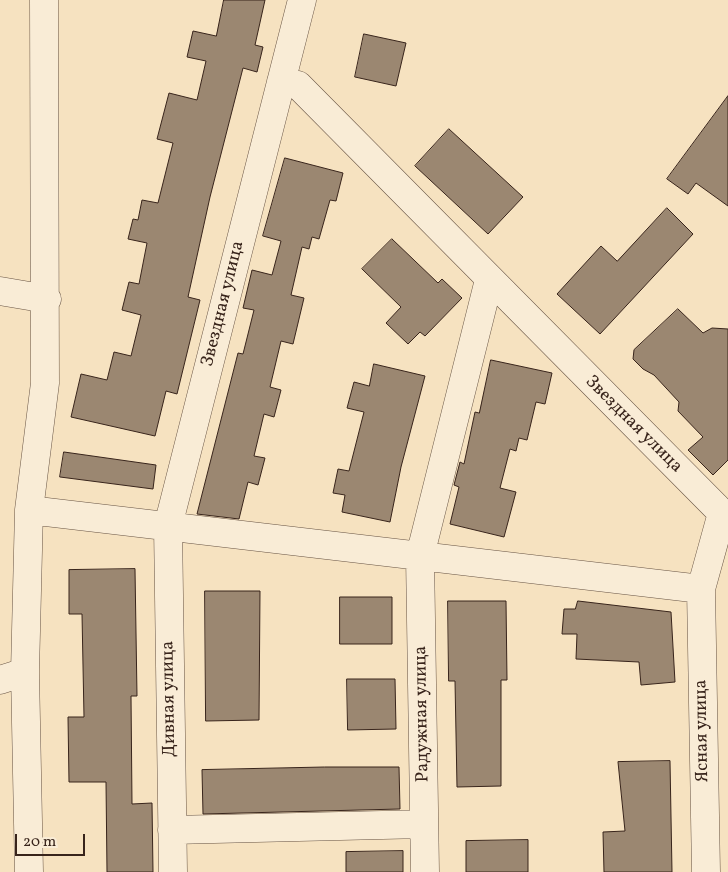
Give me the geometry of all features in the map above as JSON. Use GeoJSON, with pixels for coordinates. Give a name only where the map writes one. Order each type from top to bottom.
{"type":"FeatureCollection","features":[{"type":"Feature","properties":{"kind":"street"},"geometry":{"type":"LineString","coordinates":[[29,872],[12,676],[29,510],[45,383],[44,0]]}},
{"type":"Feature","properties":{"kind":"street","name":"Звездная улица"},"geometry":{"type":"LineString","coordinates":[[168,526],[302,0]]}},
{"type":"Feature","properties":{"kind":"street","name":"Звездная улица"},"geometry":{"type":"LineString","coordinates":[[281,82],[298,85],[722,514],[701,589]]}},
{"type":"Feature","properties":{"kind":"street"},"geometry":{"type":"LineString","coordinates":[[420,556],[489,280]]}},
{"type":"Feature","properties":{"kind":"street"},"geometry":{"type":"LineString","coordinates":[[0,291],[46,299]]}},
{"type":"Feature","properties":{"kind":"street"},"geometry":{"type":"LineString","coordinates":[[29,510],[701,589]]}},
{"type":"Feature","properties":{"kind":"street","name":"Дивная улица"},"geometry":{"type":"LineString","coordinates":[[168,526],[173,872]]}},
{"type":"Feature","properties":{"kind":"street","name":"Радужная улица"},"geometry":{"type":"LineString","coordinates":[[420,556],[425,872]]}},
{"type":"Feature","properties":{"kind":"street","name":"Ясная улица"},"geometry":{"type":"LineString","coordinates":[[701,589],[706,872]]}},
{"type":"Feature","properties":{"kind":"street"},"geometry":{"type":"LineString","coordinates":[[172,830],[424,824]]}},
{"type":"Feature","properties":{"kind":"building"},"geometry":{"type":"Polygon","coordinates":[[[224,0],[265,0],[255,45],[263,47],[257,72],[243,68],[210,197],[188,297],[200,300],[177,394],[166,391],[155,436],[71,417],[81,374],[107,380],[114,352],[131,356],[141,315],[122,310],[129,282],[139,284],[147,243],[128,239],[133,219],[138,220],[142,200],[158,203],[173,143],[157,139],[169,93],[197,100],[206,61],[187,57],[193,31],[216,36],[224,0]]]}},
{"type":"Feature","properties":{"kind":"building"},"geometry":{"type":"Polygon","coordinates":[[[364,34],[406,43],[396,86],[355,77],[364,34]]]}},
{"type":"Feature","properties":{"kind":"building"},"geometry":{"type":"Polygon","coordinates":[[[728,96],[728,206],[696,183],[688,194],[667,179],[728,96]]]}},
{"type":"Feature","properties":{"kind":"building"},"geometry":{"type":"Polygon","coordinates":[[[449,129],[523,197],[488,234],[415,166],[449,129]]]}},
{"type":"Feature","properties":{"kind":"building"},"geometry":{"type":"Polygon","coordinates":[[[285,158],[343,173],[336,201],[330,200],[319,239],[312,237],[309,249],[302,247],[291,295],[304,298],[293,344],[281,341],[270,387],[281,390],[274,417],[264,414],[254,456],[265,458],[258,485],[248,482],[239,519],[197,514],[238,353],[243,354],[254,310],[243,308],[252,270],[272,275],[281,241],[263,236],[285,158]]]}},
{"type":"Feature","properties":{"kind":"building"},"geometry":{"type":"Polygon","coordinates":[[[667,208],[693,234],[600,334],[557,294],[601,246],[617,261],[667,208]]]}},
{"type":"Feature","properties":{"kind":"building"},"geometry":{"type":"Polygon","coordinates":[[[392,239],[438,283],[442,279],[462,298],[425,336],[420,332],[408,344],[386,323],[401,307],[362,269],[392,239]]]}},
{"type":"Feature","properties":{"kind":"building"},"geometry":{"type":"Polygon","coordinates":[[[678,309],[703,333],[712,328],[728,329],[728,460],[713,475],[688,450],[703,437],[678,411],[679,402],[654,375],[643,369],[633,359],[634,350],[678,309]]]}},
{"type":"Feature","properties":{"kind":"building"},"geometry":{"type":"Polygon","coordinates":[[[491,360],[552,373],[545,404],[536,402],[527,440],[519,438],[516,451],[510,449],[500,488],[516,492],[504,537],[450,524],[459,487],[454,485],[460,462],[464,464],[475,412],[479,413],[491,360]]]}},
{"type":"Feature","properties":{"kind":"building"},"geometry":{"type":"Polygon","coordinates":[[[374,364],[425,376],[401,467],[390,522],[342,512],[345,495],[333,493],[338,469],[349,471],[364,412],[347,408],[354,382],[369,386],[374,364]]]}},
{"type":"Feature","properties":{"kind":"building"},"geometry":{"type":"Polygon","coordinates":[[[64,452],[156,465],[153,489],[60,477],[64,452]]]}},
{"type":"Feature","properties":{"kind":"building"},"geometry":{"type":"Polygon","coordinates":[[[135,569],[137,696],[131,696],[132,804],[152,803],[153,872],[107,872],[106,782],[69,782],[68,717],[84,717],[82,614],[69,614],[69,570],[135,569]]]}},
{"type":"Feature","properties":{"kind":"building"},"geometry":{"type":"Polygon","coordinates":[[[205,591],[260,591],[259,720],[206,721],[205,591]]]}},
{"type":"Feature","properties":{"kind":"building"},"geometry":{"type":"Polygon","coordinates":[[[340,597],[392,597],[392,644],[340,644],[340,597]]]}},
{"type":"Feature","properties":{"kind":"building"},"geometry":{"type":"Polygon","coordinates":[[[448,601],[506,601],[507,680],[501,680],[501,786],[457,787],[455,681],[449,681],[448,601]]]}},
{"type":"Feature","properties":{"kind":"building"},"geometry":{"type":"Polygon","coordinates":[[[578,601],[671,612],[675,682],[641,685],[639,662],[576,659],[577,634],[562,634],[564,609],[575,609],[578,601]]]}},
{"type":"Feature","properties":{"kind":"building"},"geometry":{"type":"Polygon","coordinates":[[[347,679],[395,679],[396,729],[348,730],[347,679]]]}},
{"type":"Feature","properties":{"kind":"building"},"geometry":{"type":"Polygon","coordinates":[[[670,761],[672,872],[604,872],[603,832],[625,831],[618,762],[670,761]]]}},
{"type":"Feature","properties":{"kind":"building"},"geometry":{"type":"Polygon","coordinates":[[[399,767],[400,809],[203,814],[202,770],[399,767]]]}},
{"type":"Feature","properties":{"kind":"building"},"geometry":{"type":"Polygon","coordinates":[[[528,840],[528,872],[466,872],[466,841],[528,840]]]}},
{"type":"Feature","properties":{"kind":"building"},"geometry":{"type":"Polygon","coordinates":[[[403,851],[403,872],[346,872],[346,852],[403,851]]]}}]}
